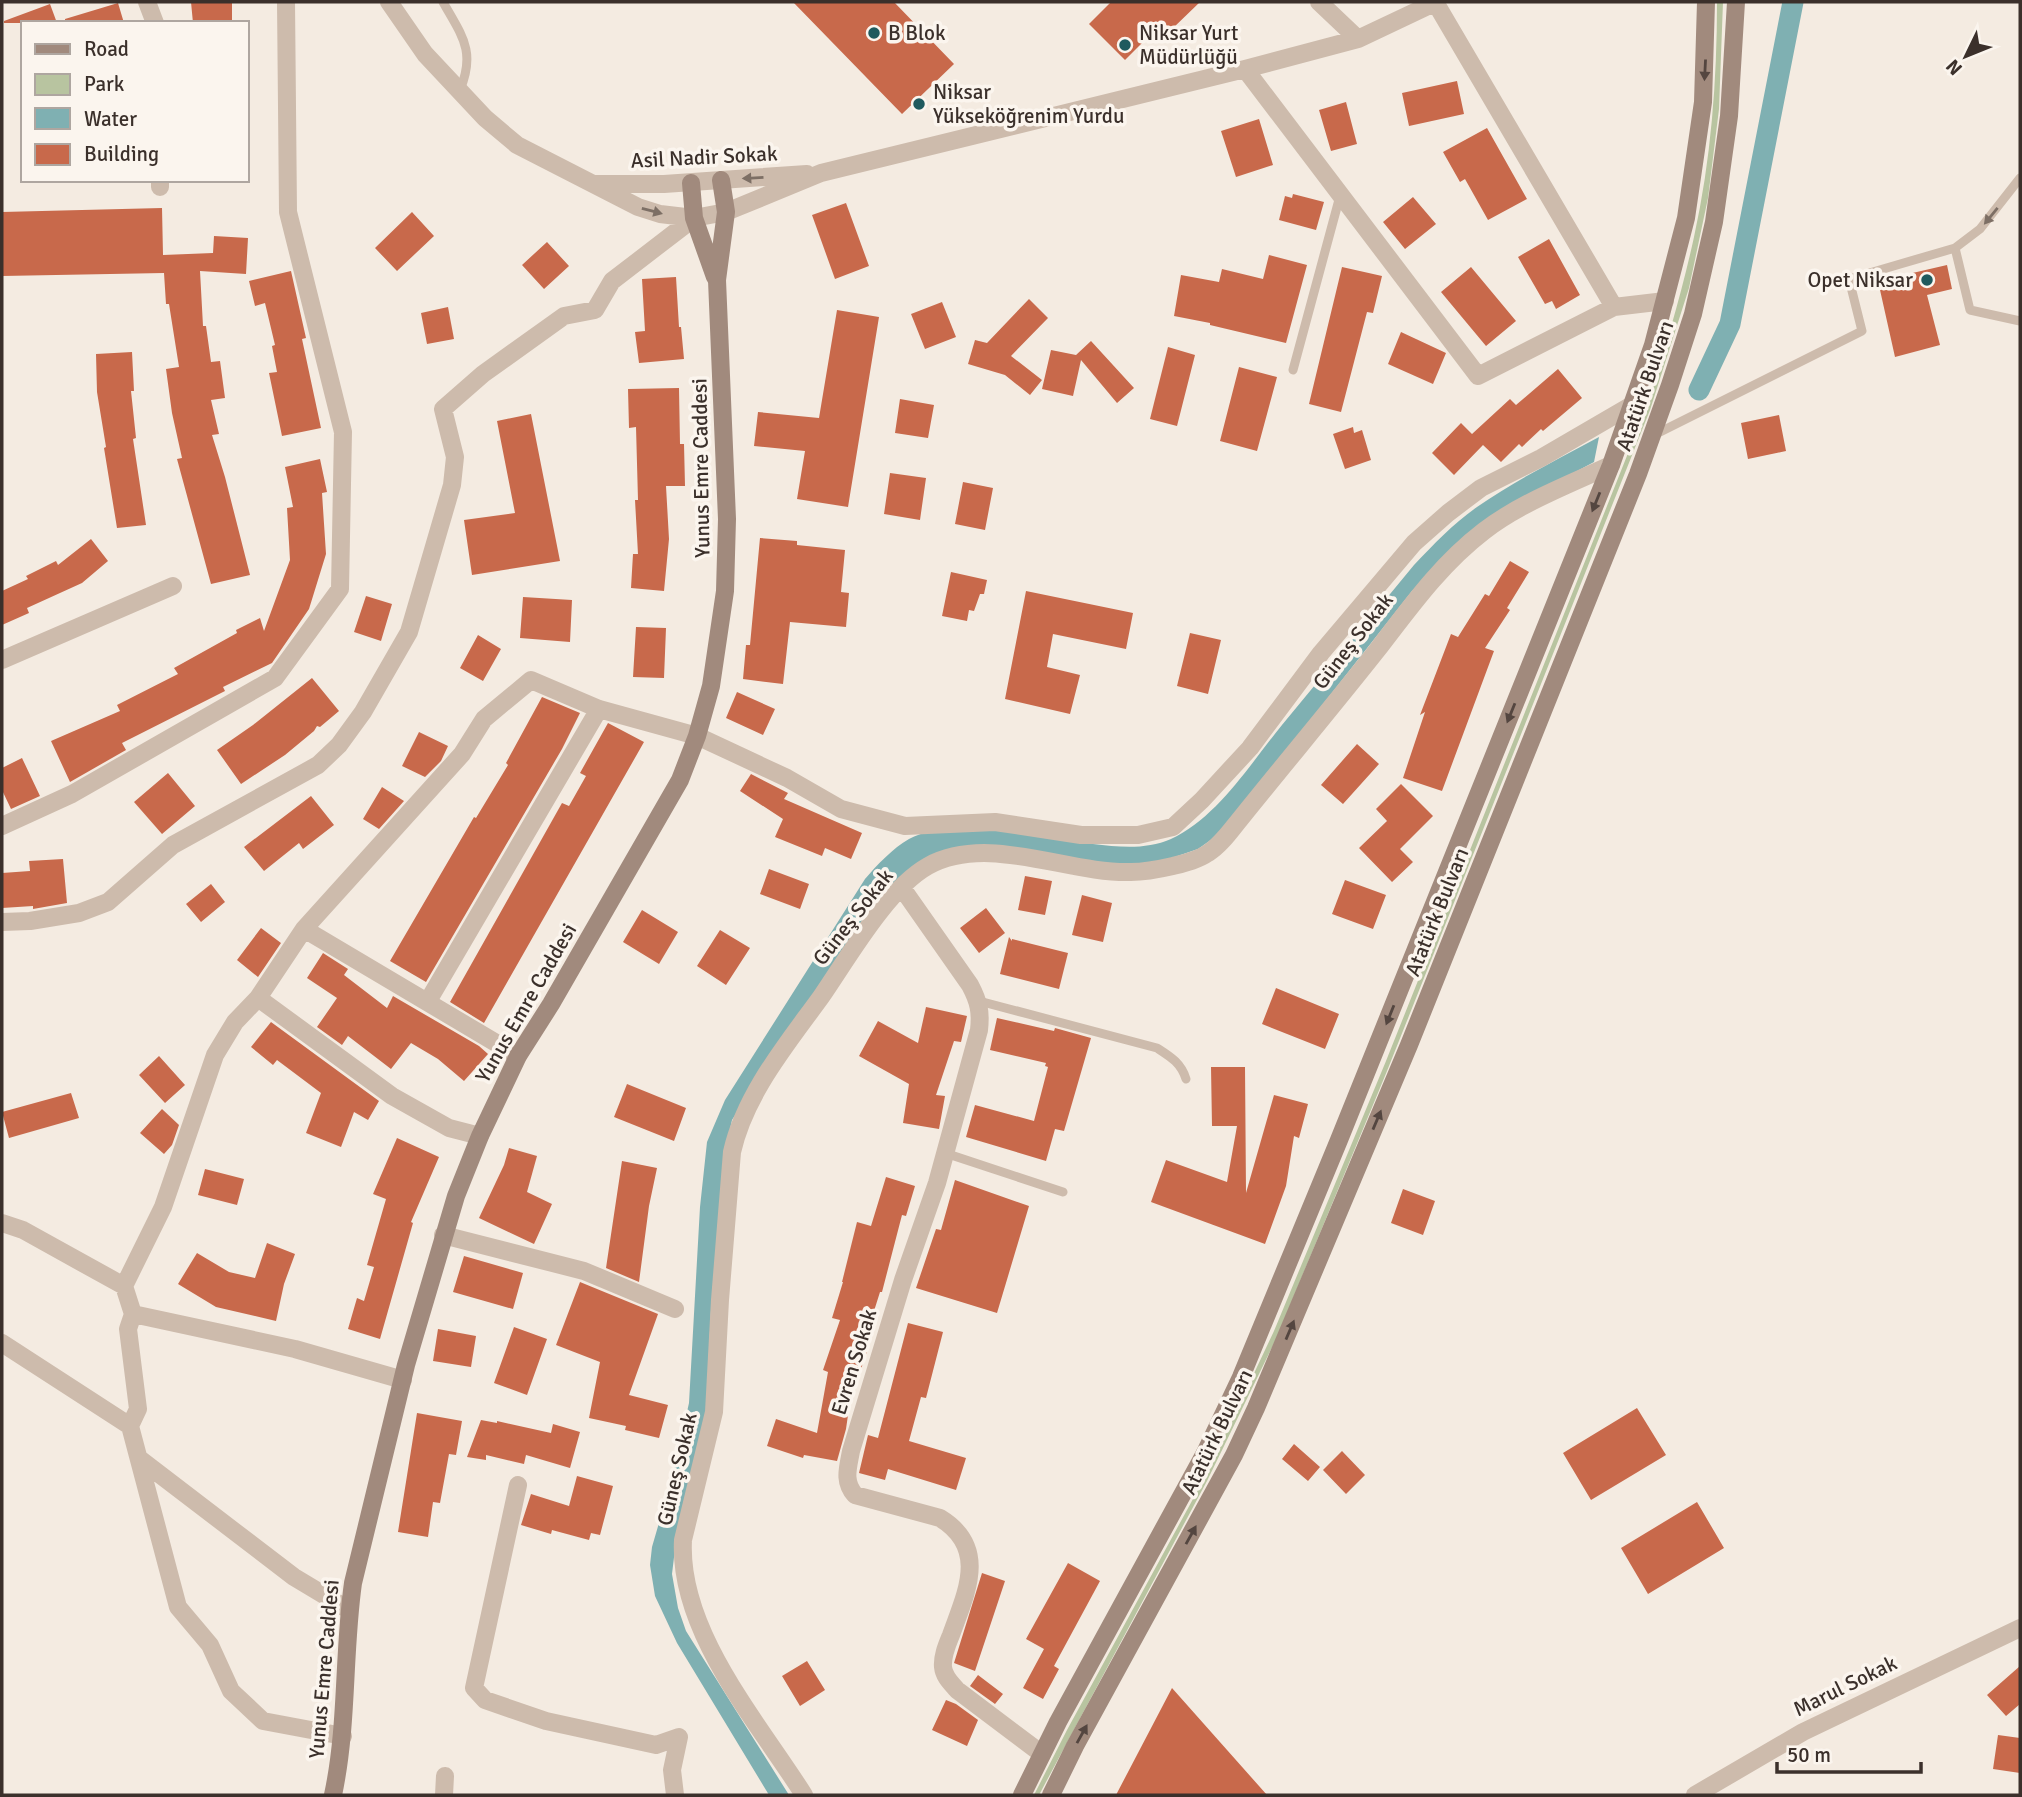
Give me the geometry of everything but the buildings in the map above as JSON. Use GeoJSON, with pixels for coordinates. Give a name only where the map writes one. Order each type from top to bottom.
{"type":"FeatureCollection","features":[{"type":"Feature","properties":{"kind":"main road","name":"Atatürk Bulvarı"},"geometry":{"type":"LineString","coordinates":[[1022,1795],[1211,1440],[1241,1377],[1350,1115],[1611,464],[1665,301],[1681,239],[1695,170],[1703,102],[1706,2]]}},
{"type":"Feature","properties":{"kind":"main road","name":"Atatürk Bulvarı"},"geometry":{"type":"LineString","coordinates":[[1051,1795],[1234,1455],[1261,1398],[1414,1032],[1652,435],[1693,314],[1714,222],[1729,116],[1736,2]]}},
{"type":"Feature","properties":{"kind":"main road","name":"Yunus Emre Caddesi"},"geometry":{"type":"LineString","coordinates":[[333,1795],[343,1736],[349,1610],[362,1545],[403,1380],[456,1196],[480,1136],[518,1056],[680,780],[697,736],[711,686],[725,591],[727,519],[717,280],[726,212],[721,180]]}},
{"type":"Feature","properties":{"kind":"main road","name":"Yunus Emre Caddesi"},"geometry":{"type":"LineString","coordinates":[[691,183],[695,218],[717,280]]}},
{"type":"Feature","properties":{"kind":"street"},"geometry":{"type":"LineString","coordinates":[[147,2],[154,21]]}},
{"type":"Feature","properties":{"kind":"street"},"geometry":{"type":"LineString","coordinates":[[2,826],[72,794],[275,678],[340,589],[343,432],[288,212],[286,2]]}},
{"type":"Feature","properties":{"kind":"street","name":"Asil Nadir Sokak"},"geometry":{"type":"LineString","coordinates":[[389,2],[425,54],[485,118],[517,145],[638,207],[660,214],[695,218],[726,212],[821,173],[1358,39],[1436,2]]}},
{"type":"Feature","properties":{"kind":"street"},"geometry":{"type":"LineString","coordinates":[[1318,2],[1358,39]]}},
{"type":"Feature","properties":{"kind":"street"},"geometry":{"type":"LineString","coordinates":[[1436,2],[1614,307]]}},
{"type":"Feature","properties":{"kind":"street"},"geometry":{"type":"LineString","coordinates":[[1245,69],[1478,376],[1614,307],[1665,301]]}},
{"type":"Feature","properties":{"kind":"street","name":"Asil Nadir Sokak"},"geometry":{"type":"LineString","coordinates":[[590,184],[691,183],[821,173]]}},
{"type":"Feature","properties":{"kind":"street"},"geometry":{"type":"LineString","coordinates":[[2,922],[30,921],[79,913],[107,902],[173,845],[318,765],[339,746],[363,712],[410,632],[452,485],[455,457],[443,409],[483,374],[564,316],[595,310],[612,281],[695,218]]}},
{"type":"Feature","properties":{"kind":"street"},"geometry":{"type":"LineString","coordinates":[[124,1286],[163,1207],[215,1055],[235,1022],[258,998],[304,929],[462,754],[484,719],[531,680],[599,709],[697,736],[787,778],[841,809],[905,826],[995,822],[1081,835],[1138,835],[1172,827],[1202,800],[1250,748],[1321,653],[1414,543],[1481,488],[1541,458],[1632,405]]}},
{"type":"Feature","properties":{"kind":"street","name":"Güneş Sokak"},"geometry":{"type":"LineString","coordinates":[[804,1795],[710,1647],[692,1603],[682,1559],[683,1540],[714,1412],[727,1199],[736,1132],[778,1057],[879,914],[902,888],[928,866],[958,855],[994,854],[1130,872],[1159,869],[1208,854],[1228,834],[1443,567],[1486,529],[1611,464]]}},
{"type":"Feature","properties":{"kind":"street"},"geometry":{"type":"LineString","coordinates":[[2,660],[173,586]]}},
{"type":"Feature","properties":{"kind":"street"},"geometry":{"type":"LineString","coordinates":[[428,1001],[599,709]]}},
{"type":"Feature","properties":{"kind":"street"},"geometry":{"type":"LineString","coordinates":[[902,888],[979,1001]]}},
{"type":"Feature","properties":{"kind":"street"},"geometry":{"type":"LineString","coordinates":[[304,929],[518,1056]]}},
{"type":"Feature","properties":{"kind":"street"},"geometry":{"type":"LineString","coordinates":[[258,998],[392,1096],[449,1128],[480,1136]]}},
{"type":"Feature","properties":{"kind":"street","name":"Evren Sokak"},"geometry":{"type":"LineString","coordinates":[[979,1001],[979,1030],[945,1153],[891,1319],[851,1451],[846,1478],[855,1495],[940,1518],[951,1524],[961,1536],[971,1565],[968,1586],[944,1655],[943,1669],[947,1679],[957,1690],[1042,1754]]}},
{"type":"Feature","properties":{"kind":"street"},"geometry":{"type":"LineString","coordinates":[[2,1223],[23,1230],[124,1286],[133,1314],[128,1329],[138,1409],[130,1426]]}},
{"type":"Feature","properties":{"kind":"street"},"geometry":{"type":"LineString","coordinates":[[443,1235],[584,1271],[675,1309]]}},
{"type":"Feature","properties":{"kind":"street"},"geometry":{"type":"LineString","coordinates":[[133,1314],[295,1349],[403,1380]]}},
{"type":"Feature","properties":{"kind":"street"},"geometry":{"type":"LineString","coordinates":[[2,1343],[130,1426],[178,1607],[210,1645],[231,1691],[263,1721],[343,1736]]}},
{"type":"Feature","properties":{"kind":"street"},"geometry":{"type":"LineString","coordinates":[[141,1460],[294,1577],[349,1610]]}},
{"type":"Feature","properties":{"kind":"street"},"geometry":{"type":"LineString","coordinates":[[518,1485],[474,1688],[485,1700],[546,1721],[656,1745],[679,1737],[672,1770],[675,1795]]}},
{"type":"Feature","properties":{"kind":"street","name":"Marul Sokak"},"geometry":{"type":"LineString","coordinates":[[1695,1795],[1803,1732],[2020,1628]]}},
{"type":"Feature","properties":{"kind":"street"},"geometry":{"type":"LineString","coordinates":[[444,1795],[445,1776]]}},
{"type":"Feature","properties":{"kind":"lane"},"geometry":{"type":"LineString","coordinates":[[443,2],[465,40],[468,54],[467,71],[459,91]]}},
{"type":"Feature","properties":{"kind":"lane"},"geometry":{"type":"LineString","coordinates":[[1652,435],[1862,331],[1849,279],[1955,248],[1980,229],[2020,178]]}},
{"type":"Feature","properties":{"kind":"lane"},"geometry":{"type":"LineString","coordinates":[[1293,370],[1340,194]]}},
{"type":"Feature","properties":{"kind":"lane"},"geometry":{"type":"LineString","coordinates":[[1955,248],[1970,310],[2020,321]]}},
{"type":"Feature","properties":{"kind":"lane"},"geometry":{"type":"LineString","coordinates":[[979,1001],[1157,1048],[1172,1057],[1183,1069],[1185,1079]]}},
{"type":"Feature","properties":{"kind":"lane"},"geometry":{"type":"LineString","coordinates":[[945,1153],[1063,1192]]}},
{"type":"Feature","properties":{"kind":"green space"},"geometry":{"type":"Polygon","coordinates":[[[1717,2],[1723,2],[1719,109],[1708,198],[1689,288],[1650,410],[1387,1071],[1277,1337],[1207,1481],[1039,1795],[1034,1795],[1205,1477],[1274,1331],[1386,1061],[1650,398],[1679,298],[1705,179],[1716,61],[1717,2]]]}},
{"type":"Feature","properties":{"kind":"water"},"geometry":{"type":"Polygon","coordinates":[[[1599,437],[1594,462],[1525,499],[1412,591],[1232,820],[1198,849],[1157,863],[1111,864],[984,845],[886,892],[867,913],[732,1120],[723,1163],[706,1414],[675,1549],[672,1574],[678,1608],[686,1631],[789,1795],[769,1795],[677,1643],[655,1596],[650,1565],[652,1547],[672,1478],[689,1403],[700,1207],[707,1142],[725,1100],[865,879],[897,847],[926,833],[972,829],[1132,847],[1171,839],[1188,829],[1218,804],[1414,565],[1444,534],[1492,497],[1599,437]]]}},
{"type":"Feature","properties":{"kind":"waterway"},"geometry":{"type":"LineString","coordinates":[[1699,390],[1730,324],[1793,2]]}},
{"type":"Feature","properties":{"kind":"place","name":"B Blok"},"geometry":{"type":"Point","coordinates":[874,33]}},
{"type":"Feature","properties":{"kind":"place","name":"Niksar Yurt Müdürlüğü"},"geometry":{"type":"Point","coordinates":[1125,45]}},
{"type":"Feature","properties":{"kind":"place","name":"Niksar Yükseköğrenim Yurdu"},"geometry":{"type":"Point","coordinates":[919,104]}},
{"type":"Feature","properties":{"kind":"place","name":"Opet Niksar"},"geometry":{"type":"Point","coordinates":[1927,280]}}]}
